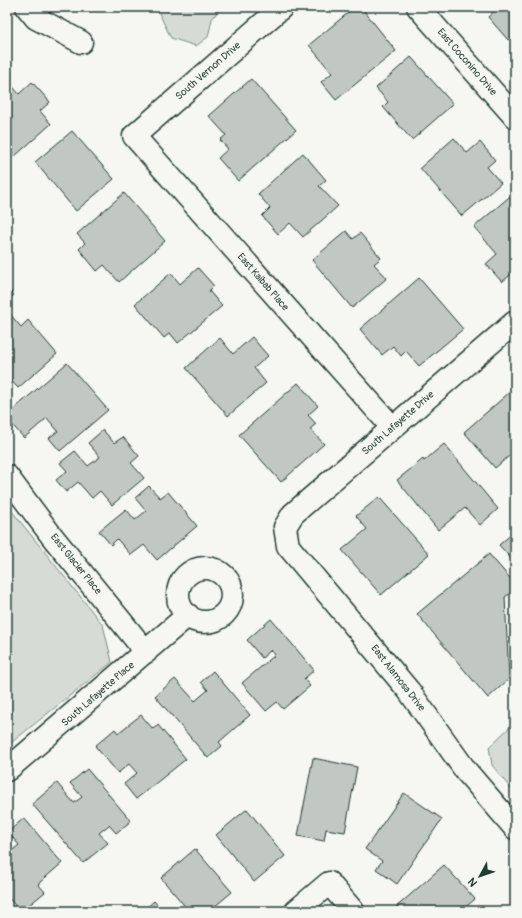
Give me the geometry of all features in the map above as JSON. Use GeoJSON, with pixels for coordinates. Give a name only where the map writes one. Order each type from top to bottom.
{"type":"FeatureCollection","features":[{"type":"Feature","properties":{"kind":"street"},"geometry":{"type":"LineString","coordinates":[[26,7],[36,18],[81,42]]}},
{"type":"Feature","properties":{"kind":"street","name":"South Vernon Drive"},"geometry":{"type":"LineString","coordinates":[[134,136],[282,7]]}},
{"type":"Feature","properties":{"kind":"street","name":"East Coconino Drive"},"geometry":{"type":"LineString","coordinates":[[418,7],[515,117]]}},
{"type":"Feature","properties":{"kind":"street","name":"East Kaibab Place"},"geometry":{"type":"LineString","coordinates":[[134,136],[392,428]]}},
{"type":"Feature","properties":{"kind":"street","name":"South Lafayette Drive"},"geometry":{"type":"LineString","coordinates":[[285,527],[293,514],[515,322]]}},
{"type":"Feature","properties":{"kind":"street","name":"East Glacier Place"},"geometry":{"type":"LineString","coordinates":[[7,476],[51,534],[146,652]]}},
{"type":"Feature","properties":{"kind":"street","name":"East Alamosa Drive"},"geometry":{"type":"LineString","coordinates":[[285,527],[288,546],[410,691],[466,771],[515,828]]}},
{"type":"Feature","properties":{"kind":"street","name":"South Lafayette Place"},"geometry":{"type":"LineString","coordinates":[[7,770],[188,615]]}},
{"type":"Feature","properties":{"kind":"street"},"geometry":{"type":"LineString","coordinates":[[296,911],[329,883],[353,911]]}},
{"type":"Feature","properties":{"kind":"shaded area"},"geometry":{"type":"Polygon","coordinates":[[[156,7],[221,7],[212,19],[208,37],[196,46],[171,38],[156,7]]]}},
{"type":"Feature","properties":{"kind":"shaded area"},"geometry":{"type":"Polygon","coordinates":[[[7,505],[103,625],[112,662],[7,746],[7,505]]]}},
{"type":"Feature","properties":{"kind":"shaded area"},"geometry":{"type":"Polygon","coordinates":[[[515,722],[515,794],[492,765],[489,747],[515,722]]]}},
{"type":"Feature","properties":{"kind":"building"},"geometry":{"type":"Polygon","coordinates":[[[355,7],[361,7],[396,51],[336,100],[321,82],[332,73],[309,45],[355,7]]]}},
{"type":"Feature","properties":{"kind":"building"},"geometry":{"type":"Polygon","coordinates":[[[499,7],[515,7],[515,34],[508,40],[488,17],[499,7]]]}},
{"type":"Feature","properties":{"kind":"building"},"geometry":{"type":"Polygon","coordinates":[[[411,57],[453,104],[412,140],[383,107],[388,102],[376,88],[411,57]]]}},
{"type":"Feature","properties":{"kind":"building"},"geometry":{"type":"Polygon","coordinates":[[[251,79],[296,130],[238,181],[218,158],[228,149],[220,140],[226,135],[209,116],[251,79]]]}},
{"type":"Feature","properties":{"kind":"building"},"geometry":{"type":"Polygon","coordinates":[[[7,80],[19,94],[32,82],[50,102],[40,111],[51,124],[14,157],[7,149],[7,80]]]}},
{"type":"Feature","properties":{"kind":"building"},"geometry":{"type":"Polygon","coordinates":[[[72,131],[114,179],[76,211],[35,162],[72,131]]]}},
{"type":"Feature","properties":{"kind":"building"},"geometry":{"type":"Polygon","coordinates":[[[454,138],[467,153],[480,142],[495,160],[487,167],[501,183],[462,216],[420,168],[454,138]]]}},
{"type":"Feature","properties":{"kind":"building"},"geometry":{"type":"Polygon","coordinates":[[[303,153],[326,180],[319,186],[338,206],[303,237],[290,223],[278,234],[262,216],[270,208],[258,194],[303,153]]]}},
{"type":"Feature","properties":{"kind":"building"},"geometry":{"type":"Polygon","coordinates":[[[515,192],[515,271],[502,282],[486,264],[497,254],[474,227],[515,192]]]}},
{"type":"Feature","properties":{"kind":"building"},"geometry":{"type":"Polygon","coordinates":[[[124,193],[165,241],[119,282],[104,265],[97,271],[79,249],[85,243],[77,234],[124,193]]]}},
{"type":"Feature","properties":{"kind":"building"},"geometry":{"type":"Polygon","coordinates":[[[346,231],[353,239],[360,233],[381,258],[374,264],[387,278],[352,308],[312,260],[346,231]]]}},
{"type":"Feature","properties":{"kind":"building"},"geometry":{"type":"Polygon","coordinates":[[[198,268],[214,286],[209,291],[222,306],[178,343],[170,333],[164,338],[135,304],[171,273],[180,284],[198,268]]]}},
{"type":"Feature","properties":{"kind":"building"},"geometry":{"type":"Polygon","coordinates":[[[419,278],[463,329],[419,366],[406,351],[401,356],[393,346],[382,355],[360,329],[419,278]]]}},
{"type":"Feature","properties":{"kind":"building"},"geometry":{"type":"Polygon","coordinates":[[[7,287],[14,295],[7,301],[7,287]]]}},
{"type":"Feature","properties":{"kind":"building"},"geometry":{"type":"Polygon","coordinates":[[[9,313],[21,327],[28,320],[57,354],[18,388],[7,376],[7,315],[9,313]]]}},
{"type":"Feature","properties":{"kind":"building"},"geometry":{"type":"Polygon","coordinates":[[[252,337],[268,356],[254,368],[266,383],[228,416],[186,368],[220,338],[233,354],[252,337]]]}},
{"type":"Feature","properties":{"kind":"building"},"geometry":{"type":"Polygon","coordinates":[[[67,363],[108,410],[60,451],[49,438],[58,431],[47,418],[24,438],[7,419],[7,415],[67,363]]]}},
{"type":"Feature","properties":{"kind":"building"},"geometry":{"type":"Polygon","coordinates":[[[298,383],[318,406],[308,415],[316,424],[310,429],[324,444],[281,482],[239,435],[298,383]]]}},
{"type":"Feature","properties":{"kind":"building"},"geometry":{"type":"Polygon","coordinates":[[[511,391],[515,395],[515,451],[495,468],[464,432],[511,391]]]}},
{"type":"Feature","properties":{"kind":"building"},"geometry":{"type":"Polygon","coordinates":[[[103,430],[114,443],[123,437],[139,456],[131,463],[144,478],[112,505],[100,491],[92,498],[78,482],[66,492],[56,480],[67,471],[60,463],[75,451],[88,466],[100,457],[88,443],[103,430]]]}},
{"type":"Feature","properties":{"kind":"building"},"geometry":{"type":"Polygon","coordinates":[[[444,444],[498,509],[480,525],[465,508],[438,530],[397,480],[423,459],[424,461],[444,444]]]}},
{"type":"Feature","properties":{"kind":"building"},"geometry":{"type":"Polygon","coordinates":[[[149,486],[160,498],[168,492],[197,526],[157,560],[144,545],[131,555],[117,539],[111,545],[99,531],[126,509],[135,520],[146,511],[135,498],[149,486]]]}},
{"type":"Feature","properties":{"kind":"building"},"geometry":{"type":"Polygon","coordinates":[[[379,497],[429,554],[381,595],[342,550],[367,529],[356,516],[379,497]]]}},
{"type":"Feature","properties":{"kind":"building"},"geometry":{"type":"Polygon","coordinates":[[[515,531],[515,563],[499,545],[515,531]]]}},
{"type":"Feature","properties":{"kind":"building"},"geometry":{"type":"Polygon","coordinates":[[[489,554],[515,584],[515,590],[505,597],[509,679],[488,698],[417,614],[489,554]]]}},
{"type":"Feature","properties":{"kind":"building"},"geometry":{"type":"Polygon","coordinates":[[[271,619],[314,670],[304,679],[310,686],[283,709],[277,702],[266,711],[242,683],[275,655],[271,650],[262,658],[247,640],[271,619]]]}},
{"type":"Feature","properties":{"kind":"building"},"geometry":{"type":"Polygon","coordinates":[[[213,671],[250,715],[219,742],[222,746],[208,758],[155,696],[175,679],[195,701],[208,690],[201,682],[213,671]]]}},
{"type":"Feature","properties":{"kind":"building"},"geometry":{"type":"Polygon","coordinates":[[[141,715],[153,729],[158,725],[186,759],[136,799],[124,784],[137,773],[129,764],[118,773],[95,746],[115,729],[118,733],[141,715]]]}},
{"type":"Feature","properties":{"kind":"building"},"geometry":{"type":"Polygon","coordinates":[[[313,758],[357,767],[345,832],[326,829],[324,841],[298,836],[313,758]]]}},
{"type":"Feature","properties":{"kind":"building"},"geometry":{"type":"Polygon","coordinates":[[[87,769],[131,821],[116,833],[109,825],[99,833],[108,843],[83,863],[32,804],[57,783],[74,803],[82,797],[70,783],[87,769]]]}},
{"type":"Feature","properties":{"kind":"building"},"geometry":{"type":"Polygon","coordinates":[[[404,793],[442,819],[397,884],[376,869],[382,861],[365,849],[404,793]]]}},
{"type":"Feature","properties":{"kind":"building"},"geometry":{"type":"Polygon","coordinates":[[[247,809],[285,856],[254,882],[216,835],[247,809]]]}},
{"type":"Feature","properties":{"kind":"building"},"geometry":{"type":"Polygon","coordinates":[[[24,818],[62,863],[38,884],[45,892],[22,911],[20,911],[7,896],[7,851],[9,853],[19,845],[8,832],[24,818]]]}},
{"type":"Feature","properties":{"kind":"building"},"geometry":{"type":"Polygon","coordinates":[[[195,849],[232,892],[214,907],[218,911],[189,911],[161,878],[195,849]]]}},
{"type":"Feature","properties":{"kind":"building"},"geometry":{"type":"Polygon","coordinates":[[[444,865],[475,899],[461,911],[393,910],[444,865]]]}},
{"type":"Feature","properties":{"kind":"building"},"geometry":{"type":"Polygon","coordinates":[[[154,901],[163,911],[143,911],[154,901]]]}}]}
